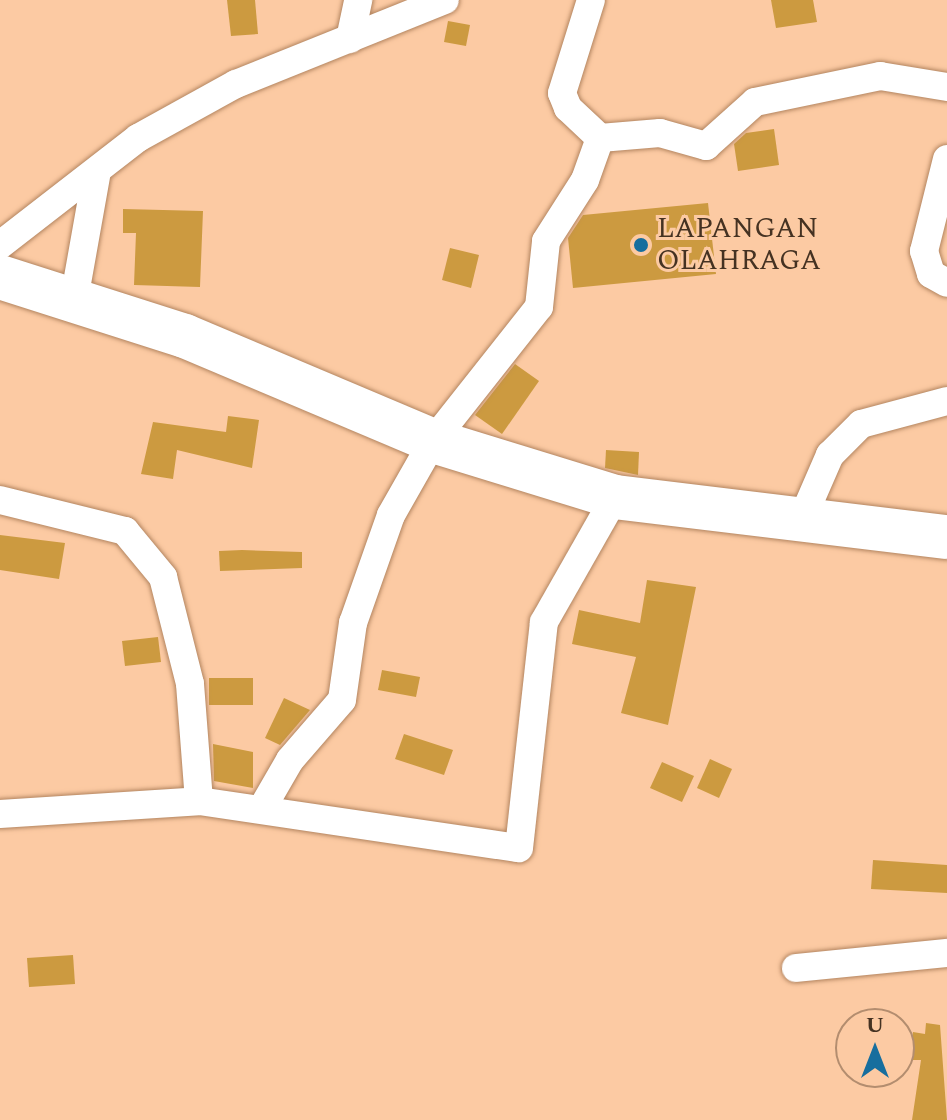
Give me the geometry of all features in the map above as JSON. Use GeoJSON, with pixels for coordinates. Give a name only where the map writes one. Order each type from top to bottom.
{"type":"FeatureCollection","features":[{"type":"Feature","properties":{"kind":"main road"},"geometry":{"type":"LineString","coordinates":[[0,277],[185,336],[433,441],[615,497],[803,517],[947,537]]}},
{"type":"Feature","properties":{"kind":"street"},"geometry":{"type":"LineString","coordinates":[[350,39],[358,0]]}},
{"type":"Feature","properties":{"kind":"street"},"geometry":{"type":"LineString","coordinates":[[0,245],[138,138],[236,84],[445,0]]}},
{"type":"Feature","properties":{"kind":"street"},"geometry":{"type":"LineString","coordinates":[[591,0],[562,93],[568,108],[600,138],[660,133],[706,146],[755,102],[880,76],[947,87]]}},
{"type":"Feature","properties":{"kind":"street"},"geometry":{"type":"LineString","coordinates":[[264,805],[290,760],[342,700],[353,623],[377,547],[433,441],[539,307],[546,241],[585,180],[600,138]]}},
{"type":"Feature","properties":{"kind":"street"},"geometry":{"type":"LineString","coordinates":[[947,159],[924,251],[931,274],[947,283]]}},
{"type":"Feature","properties":{"kind":"street"},"geometry":{"type":"LineString","coordinates":[[74,300],[97,171]]}},
{"type":"Feature","properties":{"kind":"street"},"geometry":{"type":"LineString","coordinates":[[803,517],[830,455],[852,431],[895,409],[947,401]]}},
{"type":"Feature","properties":{"kind":"street"},"geometry":{"type":"LineString","coordinates":[[0,814],[199,801],[264,805],[519,848],[544,622],[615,497]]}},
{"type":"Feature","properties":{"kind":"street"},"geometry":{"type":"LineString","coordinates":[[0,500],[125,531],[163,577],[190,684],[199,801]]}},
{"type":"Feature","properties":{"kind":"street"},"geometry":{"type":"LineString","coordinates":[[796,968],[947,953]]}},
{"type":"Feature","properties":{"kind":"building"},"geometry":{"type":"Polygon","coordinates":[[[227,0],[255,0],[258,34],[231,36],[227,0]]]}},
{"type":"Feature","properties":{"kind":"building"},"geometry":{"type":"Polygon","coordinates":[[[771,0],[813,0],[817,22],[776,28],[771,0]]]}},
{"type":"Feature","properties":{"kind":"building"},"geometry":{"type":"Polygon","coordinates":[[[448,21],[470,25],[466,46],[444,42],[448,21]]]}},
{"type":"Feature","properties":{"kind":"building"},"geometry":{"type":"Polygon","coordinates":[[[774,129],[779,165],[738,171],[734,144],[746,133],[774,129]]]}},
{"type":"Feature","properties":{"kind":"building","name":"LAPANGAN OLAHRAGA"},"geometry":{"type":"Polygon","coordinates":[[[708,203],[716,274],[573,288],[568,238],[583,215],[708,203]]]}},
{"type":"Feature","properties":{"kind":"building"},"geometry":{"type":"Polygon","coordinates":[[[123,209],[203,211],[200,287],[134,285],[136,233],[123,233],[123,209]]]}},
{"type":"Feature","properties":{"kind":"building"},"geometry":{"type":"Polygon","coordinates":[[[450,248],[479,255],[471,288],[442,280],[450,248]]]}},
{"type":"Feature","properties":{"kind":"building"},"geometry":{"type":"Polygon","coordinates":[[[515,364],[539,381],[502,434],[475,415],[515,364]]]}},
{"type":"Feature","properties":{"kind":"building"},"geometry":{"type":"Polygon","coordinates":[[[228,416],[259,420],[252,468],[177,450],[173,479],[141,474],[153,422],[226,432],[228,416]]]}},
{"type":"Feature","properties":{"kind":"building"},"geometry":{"type":"Polygon","coordinates":[[[606,450],[639,452],[638,475],[605,468],[606,450]]]}},
{"type":"Feature","properties":{"kind":"building"},"geometry":{"type":"Polygon","coordinates":[[[0,535],[65,543],[59,579],[0,570],[0,535]]]}},
{"type":"Feature","properties":{"kind":"building"},"geometry":{"type":"Polygon","coordinates":[[[219,551],[302,552],[302,568],[220,571],[219,551]]]}},
{"type":"Feature","properties":{"kind":"building"},"geometry":{"type":"Polygon","coordinates":[[[647,580],[696,587],[668,725],[621,713],[636,657],[572,644],[579,610],[640,623],[647,580]]]}},
{"type":"Feature","properties":{"kind":"building"},"geometry":{"type":"Polygon","coordinates":[[[158,637],[161,662],[125,666],[122,641],[158,637]]]}},
{"type":"Feature","properties":{"kind":"building"},"geometry":{"type":"Polygon","coordinates":[[[382,670],[420,677],[416,697],[378,690],[382,670]]]}},
{"type":"Feature","properties":{"kind":"building"},"geometry":{"type":"Polygon","coordinates":[[[209,678],[253,678],[253,705],[209,705],[209,678]]]}},
{"type":"Feature","properties":{"kind":"building"},"geometry":{"type":"Polygon","coordinates":[[[284,698],[310,710],[280,745],[265,738],[284,698]]]}},
{"type":"Feature","properties":{"kind":"building"},"geometry":{"type":"Polygon","coordinates":[[[404,734],[453,750],[444,775],[395,759],[404,734]]]}},
{"type":"Feature","properties":{"kind":"building"},"geometry":{"type":"Polygon","coordinates":[[[213,744],[253,752],[253,788],[214,781],[213,744]]]}},
{"type":"Feature","properties":{"kind":"building"},"geometry":{"type":"Polygon","coordinates":[[[710,759],[732,769],[719,798],[697,788],[710,759]]]}},
{"type":"Feature","properties":{"kind":"building"},"geometry":{"type":"Polygon","coordinates":[[[662,762],[694,776],[682,802],[650,788],[662,762]]]}},
{"type":"Feature","properties":{"kind":"building"},"geometry":{"type":"Polygon","coordinates":[[[873,860],[947,865],[947,893],[871,889],[873,860]]]}},
{"type":"Feature","properties":{"kind":"building"},"geometry":{"type":"Polygon","coordinates":[[[73,955],[75,984],[29,987],[27,958],[73,955]]]}},
{"type":"Feature","properties":{"kind":"building"},"geometry":{"type":"Polygon","coordinates":[[[926,1023],[940,1025],[947,1120],[912,1120],[921,1060],[915,1060],[915,1032],[925,1034],[926,1023]]]}},
{"type":"Feature","properties":{"kind":"place","name":"LAPANGAN OLAHRAGA"},"geometry":{"type":"Point","coordinates":[641,245]}}]}
